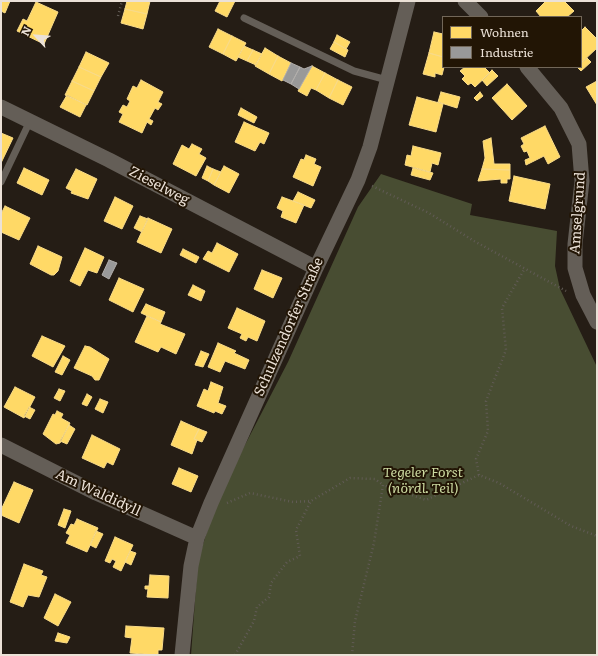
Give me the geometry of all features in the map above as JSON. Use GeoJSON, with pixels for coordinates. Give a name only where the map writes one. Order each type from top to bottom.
{"type":"FeatureCollection","features":[{"type":"Feature","properties":{"kind":"street","name":"Schulzendorfer Straße"},"geometry":{"type":"LineString","coordinates":[[182,655],[191,566],[197,538],[210,503],[316,268],[358,180],[370,147],[408,1]]}},
{"type":"Feature","properties":{"kind":"street"},"geometry":{"type":"LineString","coordinates":[[465,1],[480,16]]}},
{"type":"Feature","properties":{"kind":"street","name":"Amselgrund"},"geometry":{"type":"LineString","coordinates":[[528,68],[561,108],[579,144],[582,181],[575,258],[577,276],[583,295],[595,314]]}},
{"type":"Feature","properties":{"kind":"street","name":"Zieselweg"},"geometry":{"type":"LineString","coordinates":[[1,107],[109,160],[316,268]]}},
{"type":"Feature","properties":{"kind":"street","name":"Am Waldidyll"},"geometry":{"type":"LineString","coordinates":[[1,445],[96,493],[197,538]]}},
{"type":"Feature","properties":{"kind":"lane"},"geometry":{"type":"LineString","coordinates":[[244,18],[354,71],[387,80]]}},
{"type":"Feature","properties":{"kind":"lane"},"geometry":{"type":"LineString","coordinates":[[1,182],[30,121]]}},
{"type":"Feature","properties":{"kind":"path"},"geometry":{"type":"LineString","coordinates":[[118,16],[122,1]]}},
{"type":"Feature","properties":{"kind":"path"},"geometry":{"type":"LineString","coordinates":[[358,180],[429,213],[474,241],[577,297],[583,295]]}},
{"type":"Feature","properties":{"kind":"path"},"geometry":{"type":"LineString","coordinates":[[479,475],[476,459],[488,431],[486,401],[506,350],[502,308],[525,268]]}},
{"type":"Feature","properties":{"kind":"path"},"geometry":{"type":"LineString","coordinates":[[210,503],[231,503],[250,493],[293,502],[311,501],[350,478],[375,479],[383,485],[426,500],[479,475],[499,483],[571,526],[597,536]]}},
{"type":"Feature","properties":{"kind":"path"},"geometry":{"type":"LineString","coordinates":[[352,655],[355,621],[374,543],[383,485]]}},
{"type":"Feature","properties":{"kind":"path"},"geometry":{"type":"LineString","coordinates":[[235,655],[254,621],[257,607],[269,597],[271,583],[287,562],[300,556],[296,530],[311,501]]}},
{"type":"Feature","properties":{"kind":"green space","name":"Tegeler Forst (nördl. Teil)"},"geometry":{"type":"Polygon","coordinates":[[[381,174],[472,204],[470,215],[557,231],[555,266],[560,289],[597,367],[597,655],[191,655],[198,560],[218,497],[288,362],[358,207],[381,174]]]}},
{"type":"Feature","properties":{"kind":"building: Wohnen"},"geometry":{"type":"Polygon","coordinates":[[[1,1],[10,1],[5,13],[1,11],[1,1]]]}},
{"type":"Feature","properties":{"kind":"building: Wohnen"},"geometry":{"type":"Polygon","coordinates":[[[127,1],[150,1],[147,14],[125,9],[127,1]]]}},
{"type":"Feature","properties":{"kind":"building: Wohnen"},"geometry":{"type":"Polygon","coordinates":[[[220,1],[235,1],[227,17],[215,11],[220,1]]]}},
{"type":"Feature","properties":{"kind":"building: Wohnen"},"geometry":{"type":"Polygon","coordinates":[[[546,1],[564,1],[574,11],[568,16],[540,16],[536,11],[546,1]]]}},
{"type":"Feature","properties":{"kind":"building: Wohnen"},"geometry":{"type":"Polygon","coordinates":[[[36,2],[58,12],[44,44],[17,31],[23,19],[27,21],[36,2]]]}},
{"type":"Feature","properties":{"kind":"building: Wohnen"},"geometry":{"type":"Polygon","coordinates":[[[125,9],[147,14],[143,29],[121,23],[125,9]]]}},
{"type":"Feature","properties":{"kind":"building: Wohnen"},"geometry":{"type":"Polygon","coordinates":[[[585,27],[597,39],[597,48],[582,62],[582,30],[585,27]]]}},
{"type":"Feature","properties":{"kind":"building: Wohnen"},"geometry":{"type":"Polygon","coordinates":[[[218,29],[232,36],[223,54],[209,47],[218,29]]]}},
{"type":"Feature","properties":{"kind":"building: Wohnen"},"geometry":{"type":"Polygon","coordinates":[[[434,32],[442,34],[442,57],[429,53],[434,32]]]}},
{"type":"Feature","properties":{"kind":"building: Wohnen"},"geometry":{"type":"Polygon","coordinates":[[[337,35],[350,42],[346,49],[334,42],[337,35]]]}},
{"type":"Feature","properties":{"kind":"building: Wohnen"},"geometry":{"type":"Polygon","coordinates":[[[232,36],[246,43],[236,61],[223,54],[232,36]]]}},
{"type":"Feature","properties":{"kind":"building: Wohnen"},"geometry":{"type":"Polygon","coordinates":[[[334,42],[348,50],[345,57],[330,49],[334,42]]]}},
{"type":"Feature","properties":{"kind":"building: Wohnen"},"geometry":{"type":"Polygon","coordinates":[[[244,46],[253,50],[247,61],[238,57],[244,46]]]}},
{"type":"Feature","properties":{"kind":"building: Wohnen"},"geometry":{"type":"Polygon","coordinates":[[[265,48],[278,56],[269,74],[255,66],[265,48]]]}},
{"type":"Feature","properties":{"kind":"building: Wohnen"},"geometry":{"type":"Polygon","coordinates":[[[253,50],[262,54],[256,65],[247,61],[253,50]]]}},
{"type":"Feature","properties":{"kind":"building: Wohnen"},"geometry":{"type":"Polygon","coordinates":[[[86,52],[109,63],[101,77],[79,67],[86,52]]]}},
{"type":"Feature","properties":{"kind":"building: Wohnen"},"geometry":{"type":"Polygon","coordinates":[[[429,53],[442,57],[442,68],[444,68],[442,75],[435,73],[435,77],[423,74],[429,53]]]}},
{"type":"Feature","properties":{"kind":"building: Wohnen"},"geometry":{"type":"Polygon","coordinates":[[[278,56],[291,63],[282,81],[269,74],[278,56]]]}},
{"type":"Feature","properties":{"kind":"building: Wohnen"},"geometry":{"type":"Polygon","coordinates":[[[587,58],[591,62],[581,71],[578,68],[582,68],[582,62],[587,58]]]}},
{"type":"Feature","properties":{"kind":"building: Wohnen"},"geometry":{"type":"Polygon","coordinates":[[[312,66],[325,73],[316,90],[311,88],[307,96],[298,91],[312,66]]]}},
{"type":"Feature","properties":{"kind":"building: Wohnen"},"geometry":{"type":"Polygon","coordinates":[[[79,67],[101,77],[94,91],[72,81],[79,67]]]}},
{"type":"Feature","properties":{"kind":"building: Wohnen"},"geometry":{"type":"Polygon","coordinates":[[[464,68],[485,68],[490,73],[475,87],[471,83],[468,85],[462,79],[465,76],[460,71],[464,68]]]}},
{"type":"Feature","properties":{"kind":"building: Wohnen"},"geometry":{"type":"Polygon","coordinates":[[[492,70],[498,76],[487,86],[482,80],[492,70]]]}},
{"type":"Feature","properties":{"kind":"building: Wohnen"},"geometry":{"type":"Polygon","coordinates":[[[325,73],[338,80],[329,98],[316,90],[325,73]]]}},
{"type":"Feature","properties":{"kind":"building: Wohnen"},"geometry":{"type":"Polygon","coordinates":[[[141,80],[163,92],[158,102],[162,104],[158,110],[155,108],[149,119],[153,121],[151,125],[147,122],[142,133],[119,122],[123,114],[119,112],[123,105],[127,107],[130,101],[127,99],[133,86],[137,88],[141,80]]]}},
{"type":"Feature","properties":{"kind":"building: Wohnen"},"geometry":{"type":"Polygon","coordinates":[[[338,80],[352,87],[343,105],[329,98],[338,80]]]}},
{"type":"Feature","properties":{"kind":"building: Wohnen"},"geometry":{"type":"Polygon","coordinates":[[[72,81],[94,91],[87,105],[65,95],[72,81]]]}},
{"type":"Feature","properties":{"kind":"building: Wohnen"},"geometry":{"type":"Polygon","coordinates":[[[597,81],[597,105],[586,87],[597,81]]]}},
{"type":"Feature","properties":{"kind":"building: Wohnen"},"geometry":{"type":"Polygon","coordinates":[[[507,84],[527,106],[512,120],[492,98],[507,84]]]}},
{"type":"Feature","properties":{"kind":"building: Wohnen"},"geometry":{"type":"Polygon","coordinates":[[[441,92],[460,97],[457,108],[438,102],[441,92]]]}},
{"type":"Feature","properties":{"kind":"building: Wohnen"},"geometry":{"type":"Polygon","coordinates":[[[480,92],[483,96],[477,101],[474,98],[480,92]]]}},
{"type":"Feature","properties":{"kind":"building: Wohnen"},"geometry":{"type":"Polygon","coordinates":[[[67,95],[86,105],[80,117],[60,107],[67,95]]]}},
{"type":"Feature","properties":{"kind":"building: Wohnen"},"geometry":{"type":"Polygon","coordinates":[[[417,97],[443,104],[436,132],[409,125],[417,97]]]}},
{"type":"Feature","properties":{"kind":"building: Wohnen"},"geometry":{"type":"Polygon","coordinates":[[[241,108],[257,117],[254,123],[238,115],[241,108]]]}},
{"type":"Feature","properties":{"kind":"building: Wohnen"},"geometry":{"type":"Polygon","coordinates":[[[244,122],[269,133],[264,144],[260,142],[255,151],[235,142],[244,122]]]}},
{"type":"Feature","properties":{"kind":"building: Wohnen"},"geometry":{"type":"Polygon","coordinates":[[[545,126],[560,157],[548,164],[544,156],[526,165],[525,160],[530,158],[527,151],[524,152],[521,146],[524,144],[521,138],[545,126]]]}},
{"type":"Feature","properties":{"kind":"building: Wohnen"},"geometry":{"type":"Polygon","coordinates":[[[1,133],[13,138],[1,163],[1,133]]]}},
{"type":"Feature","properties":{"kind":"building: Wohnen"},"geometry":{"type":"Polygon","coordinates":[[[491,138],[494,164],[510,164],[510,170],[482,169],[485,158],[483,141],[491,138]]]}},
{"type":"Feature","properties":{"kind":"building: Wohnen"},"geometry":{"type":"Polygon","coordinates":[[[192,144],[202,149],[199,154],[206,158],[196,176],[173,164],[182,145],[189,149],[192,144]]]}},
{"type":"Feature","properties":{"kind":"building: Wohnen"},"geometry":{"type":"Polygon","coordinates":[[[413,146],[441,153],[438,165],[432,163],[430,172],[405,165],[407,155],[411,156],[413,146]]]}},
{"type":"Feature","properties":{"kind":"building: Wohnen"},"geometry":{"type":"Polygon","coordinates":[[[306,155],[316,159],[314,164],[321,167],[313,186],[293,177],[301,159],[304,160],[306,155]]]}},
{"type":"Feature","properties":{"kind":"building: Wohnen"},"geometry":{"type":"Polygon","coordinates":[[[207,166],[213,169],[208,181],[202,178],[207,166]]]}},
{"type":"Feature","properties":{"kind":"building: Wohnen"},"geometry":{"type":"Polygon","coordinates":[[[224,166],[239,174],[229,193],[214,185],[224,166]]]}},
{"type":"Feature","properties":{"kind":"building: Wohnen"},"geometry":{"type":"Polygon","coordinates":[[[24,168],[49,180],[42,195],[17,183],[24,168]]]}},
{"type":"Feature","properties":{"kind":"building: Wohnen"},"geometry":{"type":"Polygon","coordinates":[[[413,168],[433,173],[430,180],[411,175],[413,168]]]}},
{"type":"Feature","properties":{"kind":"building: Wohnen"},"geometry":{"type":"Polygon","coordinates":[[[76,169],[97,179],[88,199],[71,193],[72,191],[66,188],[76,169]]]}},
{"type":"Feature","properties":{"kind":"building: Wohnen"},"geometry":{"type":"Polygon","coordinates":[[[213,169],[221,172],[214,185],[208,181],[213,169]]]}},
{"type":"Feature","properties":{"kind":"building: Wohnen"},"geometry":{"type":"Polygon","coordinates":[[[482,169],[510,170],[510,179],[507,179],[507,183],[501,183],[501,179],[478,181],[482,169]]]}},
{"type":"Feature","properties":{"kind":"building: Wohnen"},"geometry":{"type":"Polygon","coordinates":[[[514,176],[550,184],[545,209],[509,201],[514,176]]]}},
{"type":"Feature","properties":{"kind":"building: Wohnen"},"geometry":{"type":"Polygon","coordinates":[[[298,192],[315,200],[311,208],[293,201],[298,192]]]}},
{"type":"Feature","properties":{"kind":"building: Wohnen"},"geometry":{"type":"Polygon","coordinates":[[[115,197],[133,206],[122,229],[104,221],[115,197]]]}},
{"type":"Feature","properties":{"kind":"building: Wohnen"},"geometry":{"type":"Polygon","coordinates":[[[282,197],[304,205],[296,223],[281,217],[283,211],[277,208],[282,197]]]}},
{"type":"Feature","properties":{"kind":"building: Wohnen"},"geometry":{"type":"Polygon","coordinates":[[[5,206],[30,218],[19,240],[1,232],[1,214],[5,206]]]}},
{"type":"Feature","properties":{"kind":"building: Wohnen"},"geometry":{"type":"Polygon","coordinates":[[[140,216],[148,219],[142,232],[134,228],[140,216]]]}},
{"type":"Feature","properties":{"kind":"building: Wohnen"},"geometry":{"type":"Polygon","coordinates":[[[148,218],[172,229],[161,253],[137,242],[148,218]]]}},
{"type":"Feature","properties":{"kind":"building: Wohnen"},"geometry":{"type":"Polygon","coordinates":[[[217,243],[238,254],[229,272],[203,259],[208,251],[212,253],[217,243]]]}},
{"type":"Feature","properties":{"kind":"building: Wohnen"},"geometry":{"type":"Polygon","coordinates":[[[38,246],[62,257],[58,271],[54,275],[51,275],[30,264],[38,246]]]}},
{"type":"Feature","properties":{"kind":"building: Wohnen"},"geometry":{"type":"Polygon","coordinates":[[[85,248],[104,257],[97,273],[88,270],[80,286],[70,281],[85,248]]]}},
{"type":"Feature","properties":{"kind":"building: Wohnen"},"geometry":{"type":"Polygon","coordinates":[[[183,249],[199,257],[196,263],[180,255],[183,249]]]}},
{"type":"Feature","properties":{"kind":"building: Wohnen"},"geometry":{"type":"Polygon","coordinates":[[[262,270],[282,278],[273,298],[254,289],[262,270]]]}},
{"type":"Feature","properties":{"kind":"building: Wohnen"},"geometry":{"type":"Polygon","coordinates":[[[119,278],[144,289],[133,312],[109,300],[119,278]]]}},
{"type":"Feature","properties":{"kind":"building: Wohnen"},"geometry":{"type":"Polygon","coordinates":[[[193,285],[205,291],[201,301],[188,295],[193,285]]]}},
{"type":"Feature","properties":{"kind":"building: Wohnen"},"geometry":{"type":"Polygon","coordinates":[[[146,304],[165,312],[161,322],[141,313],[146,304]]]}},
{"type":"Feature","properties":{"kind":"building: Wohnen"},"geometry":{"type":"Polygon","coordinates":[[[237,308],[265,321],[257,341],[248,337],[246,341],[240,338],[242,334],[228,328],[237,308]]]}},
{"type":"Feature","properties":{"kind":"building: Wohnen"},"geometry":{"type":"Polygon","coordinates":[[[147,316],[161,322],[160,324],[185,334],[176,354],[161,347],[158,352],[135,342],[147,316]]]}},
{"type":"Feature","properties":{"kind":"building: Wohnen"},"geometry":{"type":"Polygon","coordinates":[[[42,336],[65,346],[53,367],[32,356],[42,336]]]}},
{"type":"Feature","properties":{"kind":"building: Wohnen"},"geometry":{"type":"Polygon","coordinates":[[[218,343],[236,351],[234,353],[249,360],[245,369],[225,361],[220,372],[208,367],[218,343]]]}},
{"type":"Feature","properties":{"kind":"building: Wohnen"},"geometry":{"type":"Polygon","coordinates":[[[85,346],[90,347],[109,359],[99,380],[95,380],[92,376],[74,368],[85,346]]]}},
{"type":"Feature","properties":{"kind":"building: Wohnen"},"geometry":{"type":"Polygon","coordinates":[[[201,351],[209,354],[203,367],[195,365],[201,351]]]}},
{"type":"Feature","properties":{"kind":"building: Wohnen"},"geometry":{"type":"Polygon","coordinates":[[[63,356],[70,360],[62,375],[55,372],[63,356]]]}},
{"type":"Feature","properties":{"kind":"building: Wohnen"},"geometry":{"type":"Polygon","coordinates":[[[211,382],[223,387],[218,403],[226,406],[222,414],[215,411],[214,413],[197,406],[204,389],[208,391],[211,382]]]}},
{"type":"Feature","properties":{"kind":"building: Wohnen"},"geometry":{"type":"Polygon","coordinates":[[[15,387],[35,397],[24,418],[4,407],[15,387]]]}},
{"type":"Feature","properties":{"kind":"building: Wohnen"},"geometry":{"type":"Polygon","coordinates":[[[59,389],[65,391],[60,401],[54,398],[59,389]]]}},
{"type":"Feature","properties":{"kind":"building: Wohnen"},"geometry":{"type":"Polygon","coordinates":[[[87,394],[92,397],[87,406],[82,404],[87,394]]]}},
{"type":"Feature","properties":{"kind":"building: Wohnen"},"geometry":{"type":"Polygon","coordinates":[[[100,399],[108,402],[103,413],[95,409],[100,399]]]}},
{"type":"Feature","properties":{"kind":"building: Wohnen"},"geometry":{"type":"Polygon","coordinates":[[[29,407],[35,410],[30,419],[24,416],[29,407]]]}},
{"type":"Feature","properties":{"kind":"building: Wohnen"},"geometry":{"type":"Polygon","coordinates":[[[57,411],[63,414],[61,418],[70,423],[60,443],[56,444],[43,434],[53,414],[55,415],[57,411]]]}},
{"type":"Feature","properties":{"kind":"building: Wohnen"},"geometry":{"type":"Polygon","coordinates":[[[181,421],[199,429],[194,439],[197,440],[192,454],[171,445],[181,421]]]}},
{"type":"Feature","properties":{"kind":"building: Wohnen"},"geometry":{"type":"Polygon","coordinates":[[[69,425],[75,429],[67,444],[60,441],[69,425]]]}},
{"type":"Feature","properties":{"kind":"building: Wohnen"},"geometry":{"type":"Polygon","coordinates":[[[199,429],[207,432],[202,442],[194,439],[199,429]]]}},
{"type":"Feature","properties":{"kind":"building: Wohnen"},"geometry":{"type":"Polygon","coordinates":[[[92,435],[120,449],[113,465],[107,462],[104,468],[82,458],[92,435]]]}},
{"type":"Feature","properties":{"kind":"building: Wohnen"},"geometry":{"type":"Polygon","coordinates":[[[179,468],[198,476],[191,492],[172,484],[179,468]]]}},
{"type":"Feature","properties":{"kind":"building: Wohnen"},"geometry":{"type":"Polygon","coordinates":[[[14,482],[33,490],[19,523],[1,515],[1,510],[14,482]]]}},
{"type":"Feature","properties":{"kind":"building: Wohnen"},"geometry":{"type":"Polygon","coordinates":[[[64,509],[71,511],[65,528],[58,525],[64,509]]]}},
{"type":"Feature","properties":{"kind":"building: Wohnen"},"geometry":{"type":"Polygon","coordinates":[[[77,519],[98,528],[87,552],[66,543],[70,535],[66,533],[71,524],[74,525],[77,519]]]}},
{"type":"Feature","properties":{"kind":"building: Wohnen"},"geometry":{"type":"Polygon","coordinates":[[[96,531],[103,534],[96,548],[90,545],[96,531]]]}},
{"type":"Feature","properties":{"kind":"building: Wohnen"},"geometry":{"type":"Polygon","coordinates":[[[115,537],[133,545],[121,571],[113,567],[116,561],[112,559],[110,563],[105,561],[115,537]]]}},
{"type":"Feature","properties":{"kind":"building: Wohnen"},"geometry":{"type":"Polygon","coordinates":[[[130,551],[136,553],[131,565],[125,562],[130,551]]]}},
{"type":"Feature","properties":{"kind":"building: Wohnen"},"geometry":{"type":"Polygon","coordinates":[[[24,564],[43,571],[41,575],[47,577],[39,597],[28,595],[23,607],[10,602],[24,564]]]}},
{"type":"Feature","properties":{"kind":"building: Wohnen"},"geometry":{"type":"Polygon","coordinates":[[[150,575],[169,576],[168,598],[147,597],[148,589],[145,589],[145,586],[149,586],[150,575]]]}},
{"type":"Feature","properties":{"kind":"building: Wohnen"},"geometry":{"type":"Polygon","coordinates":[[[55,594],[71,602],[58,626],[44,618],[55,594]]]}},
{"type":"Feature","properties":{"kind":"building: Wohnen"},"geometry":{"type":"Polygon","coordinates":[[[126,626],[164,628],[162,650],[158,650],[158,655],[130,653],[132,638],[125,637],[126,626]]]}},
{"type":"Feature","properties":{"kind":"building: Wohnen"},"geometry":{"type":"Polygon","coordinates":[[[58,633],[70,637],[67,643],[55,641],[58,633]]]}},
{"type":"Feature","properties":{"kind":"building: Industrie"},"geometry":{"type":"Polygon","coordinates":[[[291,63],[300,67],[291,84],[283,80],[291,63]]]}},
{"type":"Feature","properties":{"kind":"building: Industrie"},"geometry":{"type":"Polygon","coordinates":[[[312,66],[299,89],[291,84],[300,67],[304,69],[312,66]]]}},
{"type":"Feature","properties":{"kind":"building: Industrie"},"geometry":{"type":"Polygon","coordinates":[[[109,260],[117,263],[109,279],[102,275],[109,260]]]}}]}
